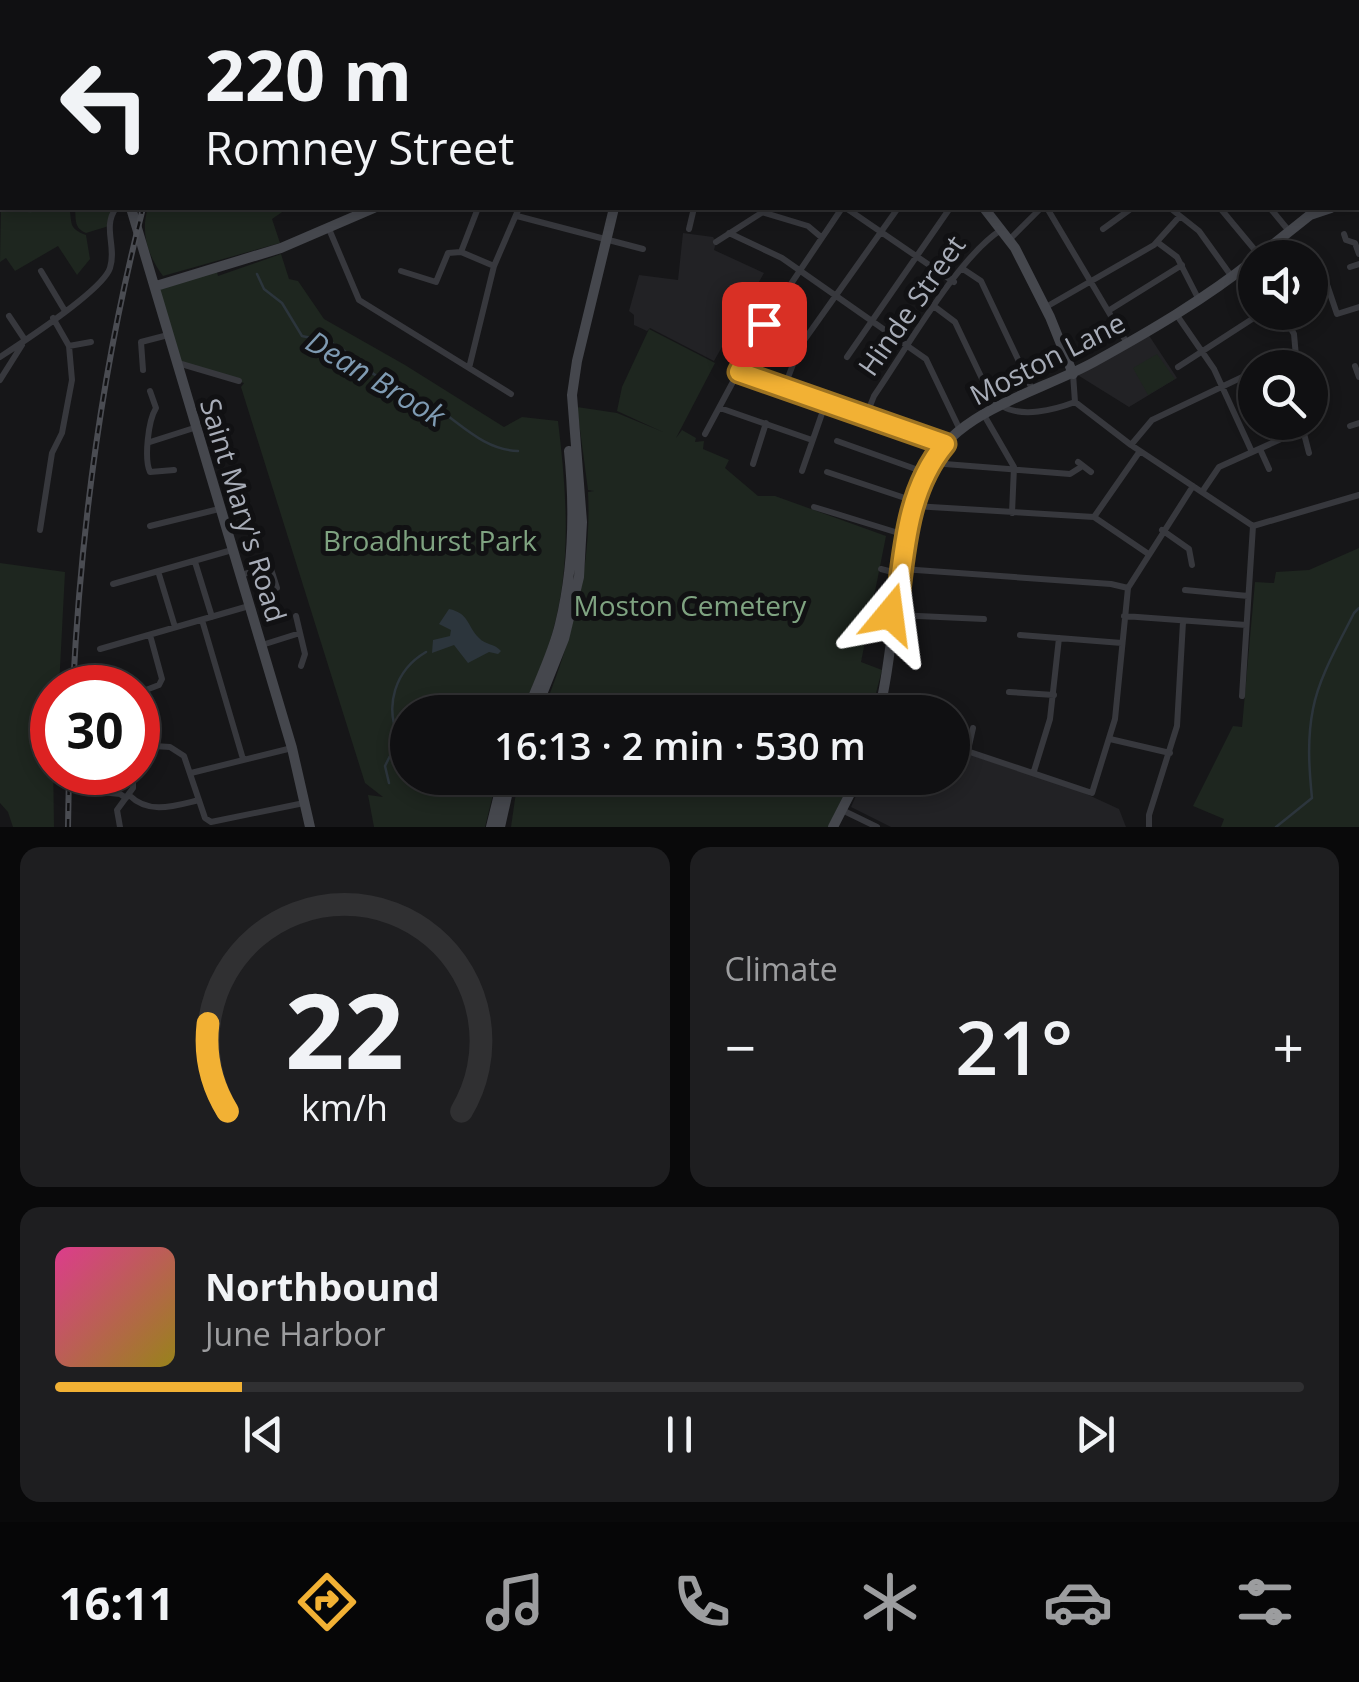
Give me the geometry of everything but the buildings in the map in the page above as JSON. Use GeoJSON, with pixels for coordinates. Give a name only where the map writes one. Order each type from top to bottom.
{"type":"FeatureCollection","features":[{"type":"Feature","properties":{"kind":"street"},"geometry":{"type":"LineString","coordinates":[[0,357],[94,291],[110,270],[108,221],[115,210]]}},
{"type":"Feature","properties":{"kind":"street","name":"Saint Mary's Road"},"geometry":{"type":"LineString","coordinates":[[132,210],[292,748],[310,827]]}},
{"type":"Feature","properties":{"kind":"street"},"geometry":{"type":"LineString","coordinates":[[156,286],[282,248],[370,210]]}},
{"type":"Feature","properties":{"kind":"street"},"geometry":{"type":"LineString","coordinates":[[461,252],[477,210]]}},
{"type":"Feature","properties":{"kind":"street"},"geometry":{"type":"LineString","coordinates":[[534,695],[556,637],[574,532],[566,394],[570,360],[611,210]]}},
{"type":"Feature","properties":{"kind":"street"},"geometry":{"type":"LineString","coordinates":[[689,229],[694,210]]}},
{"type":"Feature","properties":{"kind":"street"},"geometry":{"type":"LineString","coordinates":[[716,242],[762,210]]}},
{"type":"Feature","properties":{"kind":"street"},"geometry":{"type":"LineString","coordinates":[[766,210],[808,226],[821,236]]}},
{"type":"Feature","properties":{"kind":"street"},"geometry":{"type":"LineString","coordinates":[[706,434],[764,324],[842,210]]}},
{"type":"Feature","properties":{"kind":"street"},"geometry":{"type":"LineString","coordinates":[[847,210],[954,282]]}},
{"type":"Feature","properties":{"kind":"street"},"geometry":{"type":"LineString","coordinates":[[784,388],[800,346],[897,210]]}},
{"type":"Feature","properties":{"kind":"street"},"geometry":{"type":"LineString","coordinates":[[847,356],[949,210]]}},
{"type":"Feature","properties":{"kind":"street"},"geometry":{"type":"LineString","coordinates":[[986,210],[1006,234],[1044,308],[1073,374],[1074,402]]}},
{"type":"Feature","properties":{"kind":"street","name":"Hinde Street"},"geometry":{"type":"LineString","coordinates":[[866,416],[874,396],[984,241],[1006,234],[1041,210]]}},
{"type":"Feature","properties":{"kind":"street"},"geometry":{"type":"LineString","coordinates":[[1045,210],[1128,344]]}},
{"type":"Feature","properties":{"kind":"street"},"geometry":{"type":"LineString","coordinates":[[1103,229],[1129,210]]}},
{"type":"Feature","properties":{"kind":"street"},"geometry":{"type":"LineString","coordinates":[[1172,210],[1199,231],[1232,277]]}},
{"type":"Feature","properties":{"kind":"street"},"geometry":{"type":"LineString","coordinates":[[1221,210],[1241,240]]}},
{"type":"Feature","properties":{"kind":"street"},"geometry":{"type":"LineString","coordinates":[[1272,210],[1289,231]]}},
{"type":"Feature","properties":{"kind":"street","name":"Moston Lane"},"geometry":{"type":"LineString","coordinates":[[1279,240],[1312,214],[1325,210]]}},
{"type":"Feature","properties":{"kind":"street"},"geometry":{"type":"LineString","coordinates":[[469,368],[494,266],[518,212],[643,249]]}},
{"type":"Feature","properties":{"kind":"street"},"geometry":{"type":"LineString","coordinates":[[1044,308],[1158,242],[1180,216]]}},
{"type":"Feature","properties":{"kind":"street"},"geometry":{"type":"LineString","coordinates":[[329,230],[360,300],[511,394]]}},
{"type":"Feature","properties":{"kind":"street"},"geometry":{"type":"LineString","coordinates":[[730,233],[782,258],[926,359],[960,430]]}},
{"type":"Feature","properties":{"kind":"street"},"geometry":{"type":"LineString","coordinates":[[1344,234],[1346,240],[1355,243],[1359,254]]}},
{"type":"Feature","properties":{"kind":"street"},"geometry":{"type":"LineString","coordinates":[[542,695],[564,639],[579,577],[582,522],[572,396],[604,238]]}},
{"type":"Feature","properties":{"kind":"street"},"geometry":{"type":"LineString","coordinates":[[1158,242],[1182,265],[1199,300]]}},
{"type":"Feature","properties":{"kind":"street"},"geometry":{"type":"LineString","coordinates":[[401,271],[436,282],[448,253],[461,252],[494,266]]}},
{"type":"Feature","properties":{"kind":"street"},"geometry":{"type":"LineString","coordinates":[[1350,267],[1359,264]]}},
{"type":"Feature","properties":{"kind":"street"},"geometry":{"type":"LineString","coordinates":[[1108,310],[1182,265]]}},
{"type":"Feature","properties":{"kind":"street"},"geometry":{"type":"LineString","coordinates":[[963,268],[981,282],[1033,392]]}},
{"type":"Feature","properties":{"kind":"street"},"geometry":{"type":"LineString","coordinates":[[40,271],[65,310]]}},
{"type":"Feature","properties":{"kind":"street","name":"Moston Lane"},"geometry":{"type":"LineString","coordinates":[[883,695],[914,503],[928,468],[945,444],[984,415],[1128,344],[1238,273]]}},
{"type":"Feature","properties":{"kind":"street"},"geometry":{"type":"LineString","coordinates":[[1328,285],[1338,314],[1359,307]]}},
{"type":"Feature","properties":{"kind":"street"},"geometry":{"type":"LineString","coordinates":[[935,307],[955,322],[1005,407],[1062,407],[1074,402]]}},
{"type":"Feature","properties":{"kind":"street"},"geometry":{"type":"LineString","coordinates":[[1176,314],[1269,469]]}},
{"type":"Feature","properties":{"kind":"street"},"geometry":{"type":"LineString","coordinates":[[9,316],[26,340]]}},
{"type":"Feature","properties":{"kind":"street"},"geometry":{"type":"LineString","coordinates":[[40,530],[52,453],[62,432],[72,380],[69,346],[54,318]]}},
{"type":"Feature","properties":{"kind":"street"},"geometry":{"type":"LineString","coordinates":[[1178,368],[1238,328]]}},
{"type":"Feature","properties":{"kind":"street"},"geometry":{"type":"LineString","coordinates":[[143,370],[141,342],[170,334]]}},
{"type":"Feature","properties":{"kind":"street"},"geometry":{"type":"LineString","coordinates":[[0,380],[26,340]]}},
{"type":"Feature","properties":{"kind":"street"},"geometry":{"type":"LineString","coordinates":[[69,346],[91,342]]}},
{"type":"Feature","properties":{"kind":"street"},"geometry":{"type":"LineString","coordinates":[[176,362],[239,382]]}},
{"type":"Feature","properties":{"kind":"street"},"geometry":{"type":"LineString","coordinates":[[1356,366],[1359,378]]}},
{"type":"Feature","properties":{"kind":"street"},"geometry":{"type":"LineString","coordinates":[[739,372],[945,444]]}},
{"type":"Feature","properties":{"kind":"street"},"geometry":{"type":"LineString","coordinates":[[1131,445],[1148,422],[1238,379]]}},
{"type":"Feature","properties":{"kind":"street"},"geometry":{"type":"LineString","coordinates":[[150,391],[156,408],[149,419],[146,462],[150,472],[174,470]]}},
{"type":"Feature","properties":{"kind":"street"},"geometry":{"type":"LineString","coordinates":[[802,471],[826,402]]}},
{"type":"Feature","properties":{"kind":"street"},"geometry":{"type":"LineString","coordinates":[[1074,402],[1131,445],[1254,526],[1359,495]]}},
{"type":"Feature","properties":{"kind":"street"},"geometry":{"type":"LineString","coordinates":[[720,408],[812,440]]}},
{"type":"Feature","properties":{"kind":"street"},"geometry":{"type":"LineString","coordinates":[[984,415],[1014,471],[1012,513]]}},
{"type":"Feature","properties":{"kind":"street"},"geometry":{"type":"LineString","coordinates":[[752,464],[766,423]]}},
{"type":"Feature","properties":{"kind":"street"},"geometry":{"type":"LineString","coordinates":[[150,442],[194,428]]}},
{"type":"Feature","properties":{"kind":"street"},"geometry":{"type":"LineString","coordinates":[[1202,492],[1219,468],[1275,440]]}},
{"type":"Feature","properties":{"kind":"street"},"geometry":{"type":"LineString","coordinates":[[1305,440],[1309,454]]}},
{"type":"Feature","properties":{"kind":"street"},"geometry":{"type":"LineString","coordinates":[[837,441],[928,468],[1070,474],[1080,465],[1090,472]]}},
{"type":"Feature","properties":{"kind":"street"},"geometry":{"type":"LineString","coordinates":[[1094,517],[1140,451]]}},
{"type":"Feature","properties":{"kind":"street"},"geometry":{"type":"LineString","coordinates":[[827,472],[914,503],[1094,517],[1147,553]]}},
{"type":"Feature","properties":{"kind":"street"},"geometry":{"type":"LineString","coordinates":[[970,751],[1092,793],[1110,739],[1128,588],[1193,486]]}},
{"type":"Feature","properties":{"kind":"street"},"geometry":{"type":"LineString","coordinates":[[814,507],[906,536]]}},
{"type":"Feature","properties":{"kind":"street"},"geometry":{"type":"LineString","coordinates":[[150,526],[219,510]]}},
{"type":"Feature","properties":{"kind":"street"},"geometry":{"type":"LineString","coordinates":[[1242,696],[1254,526]]}},
{"type":"Feature","properties":{"kind":"street"},"geometry":{"type":"LineString","coordinates":[[1162,530],[1190,549],[1192,565]]}},
{"type":"Feature","properties":{"kind":"street"},"geometry":{"type":"LineString","coordinates":[[113,584],[232,550]]}},
{"type":"Feature","properties":{"kind":"street"},"geometry":{"type":"LineString","coordinates":[[195,562],[212,617]]}},
{"type":"Feature","properties":{"kind":"street"},"geometry":{"type":"LineString","coordinates":[[240,575],[270,566],[276,588]]}},
{"type":"Feature","properties":{"kind":"street"},"geometry":{"type":"LineString","coordinates":[[881,569],[1128,588]]}},
{"type":"Feature","properties":{"kind":"street"},"geometry":{"type":"LineString","coordinates":[[158,571],[175,628]]}},
{"type":"Feature","properties":{"kind":"street"},"geometry":{"type":"LineString","coordinates":[[1185,590],[1248,596]]}},
{"type":"Feature","properties":{"kind":"street"},"geometry":{"type":"LineString","coordinates":[[100,649],[249,606]]}},
{"type":"Feature","properties":{"kind":"street"},"geometry":{"type":"LineString","coordinates":[[876,610],[896,615],[984,619]]}},
{"type":"Feature","properties":{"kind":"street"},"geometry":{"type":"LineString","coordinates":[[296,616],[305,654],[300,666]]}},
{"type":"Feature","properties":{"kind":"street"},"geometry":{"type":"LineString","coordinates":[[1124,616],[1246,624]]}},
{"type":"Feature","properties":{"kind":"street"},"geometry":{"type":"LineString","coordinates":[[202,620],[243,759]]}},
{"type":"Feature","properties":{"kind":"street"},"geometry":{"type":"LineString","coordinates":[[1150,827],[1150,815],[1170,753],[1180,695],[1184,622]]}},
{"type":"Feature","properties":{"kind":"street"},"geometry":{"type":"LineString","coordinates":[[261,645],[300,633]]}},
{"type":"Feature","properties":{"kind":"street"},"geometry":{"type":"LineString","coordinates":[[150,635],[158,665]]}},
{"type":"Feature","properties":{"kind":"street"},"geometry":{"type":"LineString","coordinates":[[1020,635],[1122,642]]}},
{"type":"Feature","properties":{"kind":"street"},"geometry":{"type":"LineString","coordinates":[[1034,771],[1054,695],[1059,638]]}},
{"type":"Feature","properties":{"kind":"street"},"geometry":{"type":"LineString","coordinates":[[1009,692],[1054,695]]}},
{"type":"Feature","properties":{"kind":"street"},"geometry":{"type":"LineString","coordinates":[[970,741],[973,728]]}},
{"type":"Feature","properties":{"kind":"street"},"geometry":{"type":"LineString","coordinates":[[1110,739],[1170,753]]}},
{"type":"Feature","properties":{"kind":"street"},"geometry":{"type":"LineString","coordinates":[[160,748],[184,756],[206,818],[215,823],[305,802]]}},
{"type":"Feature","properties":{"kind":"street"},"geometry":{"type":"LineString","coordinates":[[191,774],[292,748]]}},
{"type":"Feature","properties":{"kind":"street"},"geometry":{"type":"LineString","coordinates":[[122,795],[148,808],[174,807],[199,800]]}},
{"type":"Feature","properties":{"kind":"street"},"geometry":{"type":"LineString","coordinates":[[491,827],[499,795]]}},
{"type":"Feature","properties":{"kind":"street"},"geometry":{"type":"LineString","coordinates":[[500,827],[507,795]]}},
{"type":"Feature","properties":{"kind":"street"},"geometry":{"type":"LineString","coordinates":[[833,827],[849,795]]}},
{"type":"Feature","properties":{"kind":"street"},"geometry":{"type":"LineString","coordinates":[[120,827],[117,810],[127,797]]}},
{"type":"Feature","properties":{"kind":"street"},"geometry":{"type":"LineString","coordinates":[[841,810],[877,827]]}},
{"type":"Feature","properties":{"kind":"shaded area"},"geometry":{"type":"Polygon","coordinates":[[[683,233],[713,237],[714,250],[764,273],[714,361],[650,328],[647,331],[634,325],[634,315],[629,311],[639,275],[678,280],[683,233]]]}},
{"type":"Feature","properties":{"kind":"shaded area"},"geometry":{"type":"Polygon","coordinates":[[[1148,334],[1177,378],[1129,407],[1076,374],[1148,334]]]}},
{"type":"Feature","properties":{"kind":"shaded area"},"geometry":{"type":"Polygon","coordinates":[[[449,609],[464,617],[481,640],[501,651],[489,652],[468,663],[454,645],[432,653],[433,640],[450,636],[451,630],[439,624],[449,609]]]}},
{"type":"Feature","properties":{"kind":"shaded area"},"geometry":{"type":"Polygon","coordinates":[[[970,755],[1082,792],[1119,809],[1126,827],[891,827],[851,807],[856,795],[970,795],[970,755]]]}},
{"type":"Feature","properties":{"kind":"green space"},"geometry":{"type":"Polygon","coordinates":[[[1,210],[69,210],[73,227],[86,235],[90,259],[77,275],[58,246],[15,271],[6,258],[0,262],[1,210]]]}},
{"type":"Feature","properties":{"kind":"green space"},"geometry":{"type":"Polygon","coordinates":[[[75,210],[115,210],[109,226],[86,233],[76,220],[75,210]]]}},
{"type":"Feature","properties":{"kind":"green space"},"geometry":{"type":"Polygon","coordinates":[[[148,210],[285,210],[272,219],[280,243],[163,276],[147,244],[148,210]]]}},
{"type":"Feature","properties":{"kind":"green space","name":"Broadhurst Park"},"geometry":{"type":"Polygon","coordinates":[[[281,254],[289,279],[298,281],[324,319],[504,427],[522,417],[558,421],[564,478],[565,563],[556,619],[529,695],[390,695],[390,795],[493,795],[485,827],[374,827],[368,795],[383,797],[365,783],[241,387],[244,383],[177,362],[156,286],[216,268],[218,276],[281,254]]]}},
{"type":"Feature","properties":{"kind":"green space","name":"Moston Cemetery"},"geometry":{"type":"Polygon","coordinates":[[[649,329],[715,363],[676,438],[682,430],[696,438],[695,442],[704,441],[703,449],[729,460],[725,468],[758,496],[775,496],[886,536],[861,662],[882,670],[875,695],[549,695],[578,605],[587,550],[588,492],[594,491],[588,490],[577,407],[617,413],[663,432],[617,411],[622,387],[649,329]]]}},
{"type":"Feature","properties":{"kind":"green space"},"geometry":{"type":"Polygon","coordinates":[[[1157,354],[1175,379],[1148,395],[1133,368],[1157,354]]]}},
{"type":"Feature","properties":{"kind":"green space"},"geometry":{"type":"Polygon","coordinates":[[[1359,548],[1359,827],[1221,827],[1224,819],[1193,806],[1233,726],[1242,727],[1255,582],[1274,583],[1276,572],[1309,570],[1359,548]]]}},
{"type":"Feature","properties":{"kind":"green space"},"geometry":{"type":"Polygon","coordinates":[[[0,563],[65,572],[60,665],[30,665],[30,795],[54,795],[54,827],[13,827],[0,803],[0,563]]]}},
{"type":"Feature","properties":{"kind":"green space"},"geometry":{"type":"Polygon","coordinates":[[[516,795],[844,795],[828,827],[511,827],[516,795]]]}},
{"type":"Feature","properties":{"kind":"waterway"},"geometry":{"type":"LineString","coordinates":[[16,210],[33,210]]}},
{"type":"Feature","properties":{"kind":"waterway","name":"Dean Brook"},"geometry":{"type":"LineString","coordinates":[[257,274],[264,289],[282,303],[302,336],[332,343],[370,372],[436,408],[478,438],[518,451]]}},
{"type":"Feature","properties":{"kind":"waterway"},"geometry":{"type":"LineString","coordinates":[[1276,827],[1312,798],[1309,742],[1316,697],[1330,660],[1359,608]]}},
{"type":"Feature","properties":{"kind":"waterway"},"geometry":{"type":"LineString","coordinates":[[389,783],[385,766],[399,738],[393,714],[395,690],[407,669],[426,652]]}},
{"type":"Feature","properties":{"kind":"railway"},"geometry":{"type":"LineString","coordinates":[[75,665],[96,446],[116,326],[143,210]]}},
{"type":"Feature","properties":{"kind":"railway"},"geometry":{"type":"LineString","coordinates":[[68,827],[69,795]]}},
{"type":"Feature","properties":{"kind":"route"},"geometry":{"type":"LineString","coordinates":[[764,324],[739,372],[945,444],[926,472],[913,506],[896,615],[890,614]]}}]}
